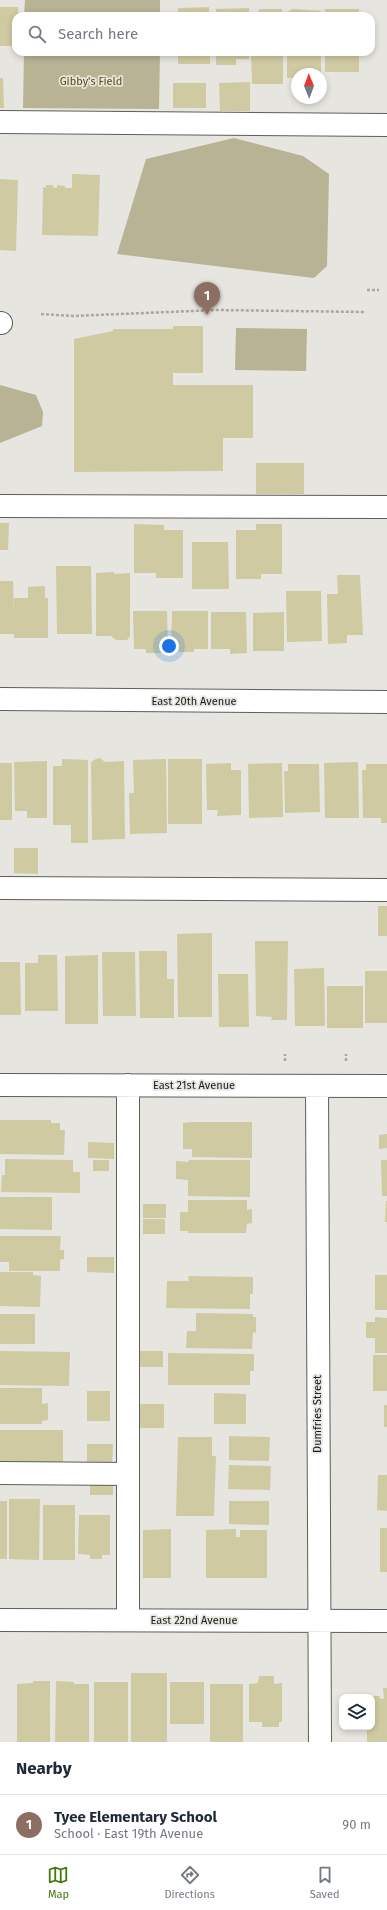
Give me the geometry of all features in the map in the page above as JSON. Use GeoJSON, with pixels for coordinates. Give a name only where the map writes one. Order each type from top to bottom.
{"type":"FeatureCollection","features":[{"type":"Feature","properties":{"kind":"street"},"geometry":{"type":"LineString","coordinates":[[0,122],[387,125]]}},
{"type":"Feature","properties":{"kind":"street"},"geometry":{"type":"LineString","coordinates":[[0,506],[387,507]]}},
{"type":"Feature","properties":{"kind":"street","name":"East 20th Avenue"},"geometry":{"type":"LineString","coordinates":[[0,699],[387,702]]}},
{"type":"Feature","properties":{"kind":"street"},"geometry":{"type":"LineString","coordinates":[[0,888],[387,890]]}},
{"type":"Feature","properties":{"kind":"street","name":"East 21st Avenue"},"geometry":{"type":"LineString","coordinates":[[0,1084],[387,1086]]}},
{"type":"Feature","properties":{"kind":"street"},"geometry":{"type":"LineString","coordinates":[[128,1085],[128,1620]]}},
{"type":"Feature","properties":{"kind":"street","name":"Dumfries Street"},"geometry":{"type":"LineString","coordinates":[[317,1086],[320,1742]]}},
{"type":"Feature","properties":{"kind":"street"},"geometry":{"type":"LineString","coordinates":[[0,1473],[128,1474]]}},
{"type":"Feature","properties":{"kind":"street","name":"East 22nd Avenue"},"geometry":{"type":"LineString","coordinates":[[0,1620],[387,1621]]}},
{"type":"Feature","properties":{"kind":"path"},"geometry":{"type":"LineString","coordinates":[[367,290],[379,290]]}},
{"type":"Feature","properties":{"kind":"path"},"geometry":{"type":"LineString","coordinates":[[40,314],[73,316],[216,310],[366,312]]}},
{"type":"Feature","properties":{"kind":"green space"},"geometry":{"type":"Polygon","coordinates":[[[25,0],[160,0],[160,12],[24,12],[25,0]]]}},
{"type":"Feature","properties":{"kind":"green space","name":"Gibby's Field"},"geometry":{"type":"Polygon","coordinates":[[[24,56],[160,56],[159,109],[23,108],[24,56]]]}},
{"type":"Feature","properties":{"kind":"green space"},"geometry":{"type":"Polygon","coordinates":[[[234,138],[303,156],[329,174],[327,266],[314,278],[117,254],[146,159],[234,138]]]}},
{"type":"Feature","properties":{"kind":"green space"},"geometry":{"type":"Polygon","coordinates":[[[236,328],[307,329],[306,371],[235,370],[236,328]]]}},
{"type":"Feature","properties":{"kind":"green space"},"geometry":{"type":"Polygon","coordinates":[[[0,385],[36,395],[43,412],[42,426],[0,443],[0,385]]]}},
{"type":"Feature","properties":{"kind":"building"},"geometry":{"type":"Polygon","coordinates":[[[0,7],[18,7],[18,12],[12,12],[12,46],[0,46],[0,7]]]}},
{"type":"Feature","properties":{"kind":"building"},"geometry":{"type":"Polygon","coordinates":[[[209,7],[209,12],[178,12],[178,8],[209,7]]]}},
{"type":"Feature","properties":{"kind":"building"},"geometry":{"type":"Polygon","coordinates":[[[249,8],[249,12],[216,12],[216,9],[249,8]]]}},
{"type":"Feature","properties":{"kind":"building"},"geometry":{"type":"Polygon","coordinates":[[[259,9],[282,9],[282,12],[259,12],[259,9]]]}},
{"type":"Feature","properties":{"kind":"building"},"geometry":{"type":"Polygon","coordinates":[[[293,9],[321,11],[321,12],[287,12],[293,9]]]}},
{"type":"Feature","properties":{"kind":"building"},"geometry":{"type":"Polygon","coordinates":[[[325,9],[359,9],[359,12],[325,12],[325,9]]]}},
{"type":"Feature","properties":{"kind":"building"},"geometry":{"type":"Polygon","coordinates":[[[178,56],[210,56],[210,64],[178,64],[178,56]]]}},
{"type":"Feature","properties":{"kind":"building"},"geometry":{"type":"Polygon","coordinates":[[[216,56],[249,56],[249,59],[236,59],[236,65],[216,65],[216,56]]]}},
{"type":"Feature","properties":{"kind":"building"},"geometry":{"type":"Polygon","coordinates":[[[251,56],[283,56],[283,84],[252,84],[251,56]]]}},
{"type":"Feature","properties":{"kind":"building"},"geometry":{"type":"Polygon","coordinates":[[[287,56],[321,56],[321,68],[291,68],[291,78],[287,78],[287,56]]]}},
{"type":"Feature","properties":{"kind":"building"},"geometry":{"type":"Polygon","coordinates":[[[325,56],[359,56],[359,72],[327,72],[327,68],[325,68],[325,56]]]}},
{"type":"Feature","properties":{"kind":"building"},"geometry":{"type":"Polygon","coordinates":[[[0,78],[3,78],[4,108],[0,108],[0,78]]]}},
{"type":"Feature","properties":{"kind":"building"},"geometry":{"type":"Polygon","coordinates":[[[250,82],[250,111],[220,111],[219,83],[250,82]]]}},
{"type":"Feature","properties":{"kind":"building"},"geometry":{"type":"Polygon","coordinates":[[[173,83],[206,83],[206,108],[173,108],[173,83]]]}},
{"type":"Feature","properties":{"kind":"building"},"geometry":{"type":"Polygon","coordinates":[[[72,174],[100,175],[98,236],[42,235],[43,187],[46,188],[46,185],[53,185],[53,187],[57,188],[57,185],[65,186],[65,188],[72,188],[72,174]]]}},
{"type":"Feature","properties":{"kind":"building"},"geometry":{"type":"Polygon","coordinates":[[[0,179],[18,180],[16,251],[0,250],[0,179]]]}},
{"type":"Feature","properties":{"kind":"building"},"geometry":{"type":"Polygon","coordinates":[[[173,326],[203,326],[203,373],[173,373],[173,385],[253,385],[253,438],[223,438],[223,471],[74,472],[74,339],[113,331],[113,329],[173,329],[173,326]]]}},
{"type":"Feature","properties":{"kind":"building"},"geometry":{"type":"Polygon","coordinates":[[[256,463],[304,463],[304,494],[256,494],[256,463]]]}},
{"type":"Feature","properties":{"kind":"building"},"geometry":{"type":"Polygon","coordinates":[[[0,523],[9,523],[8,550],[0,550],[0,523]]]}},
{"type":"Feature","properties":{"kind":"building"},"geometry":{"type":"Polygon","coordinates":[[[134,524],[164,525],[164,530],[183,530],[183,578],[156,578],[156,573],[134,573],[134,524]]]}},
{"type":"Feature","properties":{"kind":"building"},"geometry":{"type":"Polygon","coordinates":[[[256,524],[282,524],[282,574],[261,574],[261,579],[236,579],[236,530],[256,530],[256,524]]]}},
{"type":"Feature","properties":{"kind":"building"},"geometry":{"type":"Polygon","coordinates":[[[192,542],[228,542],[229,589],[192,589],[192,542]]]}},
{"type":"Feature","properties":{"kind":"building"},"geometry":{"type":"Polygon","coordinates":[[[56,566],[91,566],[92,634],[57,634],[56,566]]]}},
{"type":"Feature","properties":{"kind":"building"},"geometry":{"type":"Polygon","coordinates":[[[114,572],[114,574],[130,573],[130,636],[127,640],[116,640],[111,636],[96,636],[96,573],[114,572]]]}},
{"type":"Feature","properties":{"kind":"building"},"geometry":{"type":"Polygon","coordinates":[[[337,575],[360,575],[363,635],[347,635],[347,643],[328,644],[327,594],[338,594],[337,575]]]}},
{"type":"Feature","properties":{"kind":"building"},"geometry":{"type":"Polygon","coordinates":[[[0,581],[13,581],[14,614],[14,598],[28,598],[28,587],[45,586],[45,598],[48,598],[48,638],[14,638],[14,634],[0,634],[0,581]]]}},
{"type":"Feature","properties":{"kind":"building"},"geometry":{"type":"Polygon","coordinates":[[[286,591],[321,591],[322,641],[287,642],[286,591]]]}},
{"type":"Feature","properties":{"kind":"building"},"geometry":{"type":"Polygon","coordinates":[[[133,611],[167,611],[168,653],[146,653],[146,649],[134,649],[133,611]]]}},
{"type":"Feature","properties":{"kind":"building"},"geometry":{"type":"Polygon","coordinates":[[[172,611],[208,611],[208,649],[194,649],[194,652],[179,652],[179,650],[171,649],[172,611]]]}},
{"type":"Feature","properties":{"kind":"building"},"geometry":{"type":"Polygon","coordinates":[[[211,612],[246,612],[247,653],[230,654],[230,649],[211,649],[211,612]]]}},
{"type":"Feature","properties":{"kind":"building"},"geometry":{"type":"Polygon","coordinates":[[[284,612],[284,651],[253,651],[253,613],[284,612]]]}},
{"type":"Feature","properties":{"kind":"building"},"geometry":{"type":"Polygon","coordinates":[[[100,758],[105,762],[124,761],[125,839],[92,840],[91,762],[100,758]]]}},
{"type":"Feature","properties":{"kind":"building"},"geometry":{"type":"Polygon","coordinates":[[[62,759],[88,760],[88,843],[71,843],[71,825],[53,825],[53,766],[62,766],[62,759]]]}},
{"type":"Feature","properties":{"kind":"building"},"geometry":{"type":"Polygon","coordinates":[[[166,759],[167,833],[130,834],[129,793],[134,793],[133,760],[166,759]]]}},
{"type":"Feature","properties":{"kind":"building"},"geometry":{"type":"Polygon","coordinates":[[[168,759],[202,759],[202,824],[168,824],[168,759]]]}},
{"type":"Feature","properties":{"kind":"building"},"geometry":{"type":"Polygon","coordinates":[[[47,761],[47,818],[27,818],[27,811],[15,811],[14,762],[47,761]]]}},
{"type":"Feature","properties":{"kind":"building"},"geometry":{"type":"Polygon","coordinates":[[[358,762],[359,818],[325,818],[324,763],[358,762]]]}},
{"type":"Feature","properties":{"kind":"building"},"geometry":{"type":"Polygon","coordinates":[[[0,763],[12,763],[12,820],[0,820],[0,763]]]}},
{"type":"Feature","properties":{"kind":"building"},"geometry":{"type":"Polygon","coordinates":[[[231,763],[231,770],[241,770],[241,815],[217,816],[218,810],[207,810],[206,764],[231,763]]]}},
{"type":"Feature","properties":{"kind":"building"},"geometry":{"type":"Polygon","coordinates":[[[282,763],[283,817],[249,818],[248,764],[282,763]]]}},
{"type":"Feature","properties":{"kind":"building"},"geometry":{"type":"Polygon","coordinates":[[[288,764],[319,764],[320,812],[285,813],[284,771],[288,771],[288,764]]]}},
{"type":"Feature","properties":{"kind":"building"},"geometry":{"type":"Polygon","coordinates":[[[366,764],[387,764],[387,823],[381,823],[381,818],[363,818],[362,770],[366,770],[366,764]]]}},
{"type":"Feature","properties":{"kind":"building"},"geometry":{"type":"Polygon","coordinates":[[[14,848],[38,848],[38,874],[14,873],[14,848]]]}},
{"type":"Feature","properties":{"kind":"building"},"geometry":{"type":"Polygon","coordinates":[[[378,906],[387,906],[387,936],[378,936],[378,906]]]}},
{"type":"Feature","properties":{"kind":"building"},"geometry":{"type":"Polygon","coordinates":[[[212,933],[212,1017],[178,1017],[177,934],[212,933]]]}},
{"type":"Feature","properties":{"kind":"building"},"geometry":{"type":"Polygon","coordinates":[[[255,941],[288,941],[287,1020],[271,1020],[272,1017],[256,1016],[255,941]]]}},
{"type":"Feature","properties":{"kind":"building"},"geometry":{"type":"Polygon","coordinates":[[[139,951],[167,951],[167,979],[174,979],[174,1018],[140,1018],[139,951]]]}},
{"type":"Feature","properties":{"kind":"building"},"geometry":{"type":"Polygon","coordinates":[[[102,952],[135,952],[136,1016],[103,1016],[102,952]]]}},
{"type":"Feature","properties":{"kind":"building"},"geometry":{"type":"Polygon","coordinates":[[[38,955],[57,955],[58,1011],[25,1011],[25,963],[38,963],[38,955]]]}},
{"type":"Feature","properties":{"kind":"building"},"geometry":{"type":"Polygon","coordinates":[[[98,955],[98,1024],[65,1024],[65,956],[98,955]]]}},
{"type":"Feature","properties":{"kind":"building"},"geometry":{"type":"Polygon","coordinates":[[[0,962],[20,962],[21,1015],[0,1015],[0,962]]]}},
{"type":"Feature","properties":{"kind":"building"},"geometry":{"type":"Polygon","coordinates":[[[324,968],[325,1026],[295,1026],[294,969],[324,968]]]}},
{"type":"Feature","properties":{"kind":"building"},"geometry":{"type":"Polygon","coordinates":[[[365,971],[387,971],[387,1023],[365,1023],[365,971]]]}},
{"type":"Feature","properties":{"kind":"building"},"geometry":{"type":"Polygon","coordinates":[[[218,974],[248,974],[249,1027],[219,1027],[218,974]]]}},
{"type":"Feature","properties":{"kind":"building"},"geometry":{"type":"Polygon","coordinates":[[[327,986],[363,986],[363,1028],[327,1028],[327,986]]]}},
{"type":"Feature","properties":{"kind":"building"},"geometry":{"type":"Polygon","coordinates":[[[0,1120],[51,1120],[51,1123],[60,1123],[60,1130],[65,1130],[64,1155],[0,1154],[0,1120]]]}},
{"type":"Feature","properties":{"kind":"building"},"geometry":{"type":"Polygon","coordinates":[[[252,1122],[252,1158],[192,1157],[192,1149],[183,1149],[183,1123],[252,1122]]]}},
{"type":"Feature","properties":{"kind":"building"},"geometry":{"type":"Polygon","coordinates":[[[387,1134],[387,1148],[379,1149],[379,1135],[387,1134]]]}},
{"type":"Feature","properties":{"kind":"building"},"geometry":{"type":"Polygon","coordinates":[[[88,1142],[114,1143],[114,1159],[88,1158],[88,1142]]]}},
{"type":"Feature","properties":{"kind":"building"},"geometry":{"type":"Polygon","coordinates":[[[5,1159],[73,1160],[73,1172],[80,1172],[80,1193],[1,1192],[2,1175],[5,1175],[5,1159]]]}},
{"type":"Feature","properties":{"kind":"building"},"geometry":{"type":"Polygon","coordinates":[[[93,1160],[109,1160],[109,1171],[93,1171],[93,1160]]]}},
{"type":"Feature","properties":{"kind":"building"},"geometry":{"type":"Polygon","coordinates":[[[189,1160],[250,1160],[250,1197],[188,1196],[188,1180],[176,1179],[176,1161],[188,1162],[189,1160]]]}},
{"type":"Feature","properties":{"kind":"building"},"geometry":{"type":"Polygon","coordinates":[[[381,1160],[387,1160],[387,1196],[382,1196],[381,1160]]]}},
{"type":"Feature","properties":{"kind":"building"},"geometry":{"type":"Polygon","coordinates":[[[0,1197],[52,1197],[52,1230],[0,1229],[0,1197]]]}},
{"type":"Feature","properties":{"kind":"building"},"geometry":{"type":"Polygon","coordinates":[[[188,1200],[247,1200],[247,1210],[252,1209],[252,1223],[247,1224],[246,1233],[188,1233],[188,1231],[180,1231],[180,1212],[188,1212],[188,1200]]]}},
{"type":"Feature","properties":{"kind":"building"},"geometry":{"type":"Polygon","coordinates":[[[386,1201],[387,1222],[385,1222],[386,1201]]]}},
{"type":"Feature","properties":{"kind":"building"},"geometry":{"type":"Polygon","coordinates":[[[143,1204],[166,1204],[166,1218],[143,1218],[143,1204]]]}},
{"type":"Feature","properties":{"kind":"building"},"geometry":{"type":"Polygon","coordinates":[[[143,1219],[165,1219],[165,1234],[143,1234],[143,1219]]]}},
{"type":"Feature","properties":{"kind":"building"},"geometry":{"type":"Polygon","coordinates":[[[0,1236],[61,1236],[60,1250],[64,1250],[64,1259],[60,1260],[60,1271],[9,1271],[9,1262],[0,1262],[0,1236]]]}},
{"type":"Feature","properties":{"kind":"building"},"geometry":{"type":"Polygon","coordinates":[[[87,1257],[114,1257],[114,1273],[87,1272],[87,1257]]]}},
{"type":"Feature","properties":{"kind":"building"},"geometry":{"type":"Polygon","coordinates":[[[0,1272],[33,1272],[33,1275],[41,1276],[40,1307],[0,1306],[0,1272]]]}},
{"type":"Feature","properties":{"kind":"building"},"geometry":{"type":"Polygon","coordinates":[[[375,1275],[387,1275],[387,1310],[375,1310],[375,1275]]]}},
{"type":"Feature","properties":{"kind":"building"},"geometry":{"type":"Polygon","coordinates":[[[188,1276],[253,1277],[253,1294],[250,1294],[250,1309],[166,1308],[167,1281],[189,1281],[188,1276]]]}},
{"type":"Feature","properties":{"kind":"building"},"geometry":{"type":"Polygon","coordinates":[[[196,1313],[253,1314],[253,1317],[256,1317],[256,1333],[253,1332],[252,1349],[186,1348],[187,1331],[196,1331],[196,1313]]]}},
{"type":"Feature","properties":{"kind":"building"},"geometry":{"type":"Polygon","coordinates":[[[0,1314],[35,1314],[35,1344],[0,1344],[0,1314]]]}},
{"type":"Feature","properties":{"kind":"building"},"geometry":{"type":"Polygon","coordinates":[[[375,1317],[387,1318],[387,1353],[375,1353],[375,1338],[366,1338],[366,1322],[375,1322],[375,1317]]]}},
{"type":"Feature","properties":{"kind":"building"},"geometry":{"type":"Polygon","coordinates":[[[0,1351],[70,1352],[69,1386],[0,1385],[0,1351]]]}},
{"type":"Feature","properties":{"kind":"building"},"geometry":{"type":"Polygon","coordinates":[[[139,1351],[163,1351],[163,1367],[139,1367],[139,1351]]]}},
{"type":"Feature","properties":{"kind":"building"},"geometry":{"type":"Polygon","coordinates":[[[168,1353],[254,1354],[254,1371],[250,1371],[250,1385],[168,1385],[168,1353]]]}},
{"type":"Feature","properties":{"kind":"building"},"geometry":{"type":"Polygon","coordinates":[[[373,1355],[387,1355],[387,1391],[373,1391],[373,1355]]]}},
{"type":"Feature","properties":{"kind":"building"},"geometry":{"type":"Polygon","coordinates":[[[0,1388],[42,1388],[42,1404],[48,1403],[48,1420],[42,1421],[42,1424],[0,1424],[0,1388]]]}},
{"type":"Feature","properties":{"kind":"building"},"geometry":{"type":"Polygon","coordinates":[[[87,1391],[110,1391],[110,1421],[87,1421],[87,1391]]]}},
{"type":"Feature","properties":{"kind":"building"},"geometry":{"type":"Polygon","coordinates":[[[214,1393],[246,1394],[246,1424],[214,1424],[214,1393]]]}},
{"type":"Feature","properties":{"kind":"building"},"geometry":{"type":"Polygon","coordinates":[[[140,1404],[164,1404],[164,1428],[140,1428],[140,1404]]]}},
{"type":"Feature","properties":{"kind":"building"},"geometry":{"type":"Polygon","coordinates":[[[384,1405],[387,1405],[387,1427],[384,1427],[384,1405]]]}},
{"type":"Feature","properties":{"kind":"building"},"geometry":{"type":"Polygon","coordinates":[[[0,1430],[63,1430],[63,1462],[0,1462],[0,1430]]]}},
{"type":"Feature","properties":{"kind":"building"},"geometry":{"type":"Polygon","coordinates":[[[229,1436],[270,1437],[269,1461],[229,1460],[229,1436]]]}},
{"type":"Feature","properties":{"kind":"building"},"geometry":{"type":"Polygon","coordinates":[[[178,1437],[212,1437],[212,1456],[216,1456],[214,1516],[176,1516],[178,1437]]]}},
{"type":"Feature","properties":{"kind":"building"},"geometry":{"type":"Polygon","coordinates":[[[87,1444],[113,1444],[112,1467],[87,1467],[87,1444]]]}},
{"type":"Feature","properties":{"kind":"building"},"geometry":{"type":"Polygon","coordinates":[[[229,1465],[271,1466],[270,1490],[228,1489],[229,1465]]]}},
{"type":"Feature","properties":{"kind":"building"},"geometry":{"type":"Polygon","coordinates":[[[378,1475],[387,1475],[387,1511],[377,1510],[378,1475]]]}},
{"type":"Feature","properties":{"kind":"building"},"geometry":{"type":"Polygon","coordinates":[[[90,1479],[113,1479],[113,1495],[90,1495],[90,1479]]]}},
{"type":"Feature","properties":{"kind":"building"},"geometry":{"type":"Polygon","coordinates":[[[9,1499],[40,1499],[39,1560],[9,1559],[9,1499]]]}},
{"type":"Feature","properties":{"kind":"building"},"geometry":{"type":"Polygon","coordinates":[[[0,1501],[7,1501],[7,1559],[0,1559],[0,1501]]]}},
{"type":"Feature","properties":{"kind":"building"},"geometry":{"type":"Polygon","coordinates":[[[229,1501],[269,1501],[269,1525],[229,1524],[229,1501]]]}},
{"type":"Feature","properties":{"kind":"building"},"geometry":{"type":"Polygon","coordinates":[[[43,1505],[75,1505],[75,1560],[43,1560],[43,1505]]]}},
{"type":"Feature","properties":{"kind":"building"},"geometry":{"type":"Polygon","coordinates":[[[79,1515],[110,1515],[110,1555],[102,1555],[102,1559],[90,1559],[90,1555],[78,1554],[79,1515]]]}},
{"type":"Feature","properties":{"kind":"building"},"geometry":{"type":"Polygon","coordinates":[[[380,1528],[387,1528],[387,1572],[380,1572],[380,1528]]]}},
{"type":"Feature","properties":{"kind":"building"},"geometry":{"type":"Polygon","coordinates":[[[171,1529],[171,1578],[143,1578],[143,1530],[171,1529]]]}},
{"type":"Feature","properties":{"kind":"building"},"geometry":{"type":"Polygon","coordinates":[[[236,1529],[236,1537],[240,1537],[240,1530],[267,1530],[267,1578],[206,1578],[206,1530],[236,1529]]]}},
{"type":"Feature","properties":{"kind":"building"},"geometry":{"type":"Polygon","coordinates":[[[131,1673],[167,1673],[167,1742],[131,1742],[131,1673]]]}},
{"type":"Feature","properties":{"kind":"building"},"geometry":{"type":"Polygon","coordinates":[[[259,1676],[274,1676],[274,1684],[282,1683],[282,1722],[279,1722],[279,1727],[262,1727],[262,1722],[249,1722],[249,1684],[258,1683],[259,1676]]]}},
{"type":"Feature","properties":{"kind":"building"},"geometry":{"type":"Polygon","coordinates":[[[33,1681],[50,1681],[50,1742],[17,1742],[17,1684],[33,1683],[33,1681]]]}},
{"type":"Feature","properties":{"kind":"building"},"geometry":{"type":"Polygon","coordinates":[[[56,1681],[74,1682],[74,1684],[89,1684],[89,1742],[55,1742],[56,1681]]]}},
{"type":"Feature","properties":{"kind":"building"},"geometry":{"type":"Polygon","coordinates":[[[94,1682],[128,1682],[128,1742],[94,1742],[94,1682]]]}},
{"type":"Feature","properties":{"kind":"building"},"geometry":{"type":"Polygon","coordinates":[[[170,1682],[204,1682],[204,1724],[170,1724],[170,1682]]]}},
{"type":"Feature","properties":{"kind":"building"},"geometry":{"type":"Polygon","coordinates":[[[210,1684],[243,1684],[243,1742],[210,1742],[210,1684]]]}},
{"type":"Feature","properties":{"kind":"building"},"geometry":{"type":"Polygon","coordinates":[[[383,1688],[387,1688],[387,1742],[367,1742],[367,1730],[375,1730],[375,1696],[380,1696],[379,1698],[384,1699],[383,1688]]]}},
{"type":"Feature","properties":{"kind":"place","name":"Tyee Elementary School"},"geometry":{"type":"Point","coordinates":[207,315]}}]}
